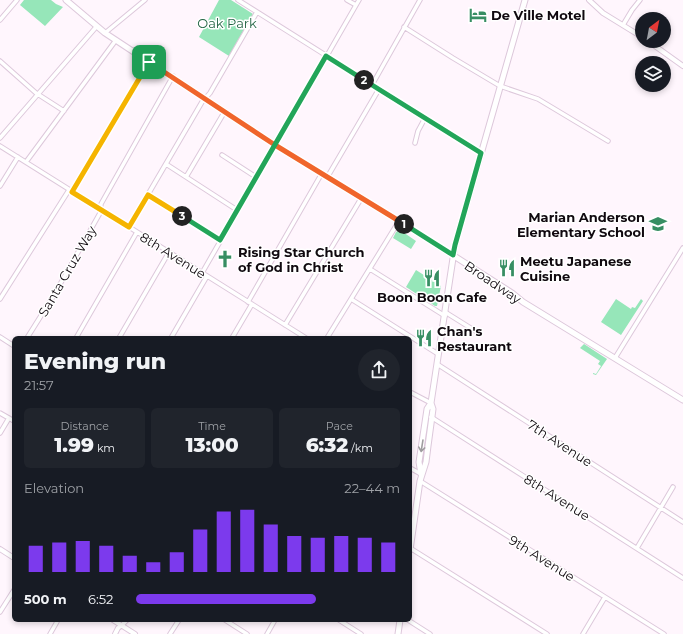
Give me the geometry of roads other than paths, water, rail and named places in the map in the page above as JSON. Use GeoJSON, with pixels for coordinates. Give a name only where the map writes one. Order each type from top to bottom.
{"type":"FeatureCollection","features":[{"type":"Feature","properties":{"kind":"main road","name":"Broadway"},"geometry":{"type":"LineString","coordinates":[[66,0],[105,33],[173,76],[275,145],[362,197],[512,293],[523,302],[683,400]]}},
{"type":"Feature","properties":{"kind":"main road"},"geometry":{"type":"LineString","coordinates":[[412,532],[421,474],[426,462],[433,410],[431,403],[455,245],[525,0]]}},
{"type":"Feature","properties":{"kind":"main road"},"geometry":{"type":"LineString","coordinates":[[421,474],[419,462],[427,409],[431,403]]}},
{"type":"Feature","properties":{"kind":"main road"},"geometry":{"type":"LineString","coordinates":[[398,634],[400,622]]}},
{"type":"Feature","properties":{"kind":"street"},"geometry":{"type":"LineString","coordinates":[[0,20],[17,0]]}},
{"type":"Feature","properties":{"kind":"street"},"geometry":{"type":"LineString","coordinates":[[105,33],[145,0]]}},
{"type":"Feature","properties":{"kind":"street"},"geometry":{"type":"LineString","coordinates":[[238,0],[481,153]]}},
{"type":"Feature","properties":{"kind":"street"},"geometry":{"type":"LineString","coordinates":[[347,0],[356,5]]}},
{"type":"Feature","properties":{"kind":"street"},"geometry":{"type":"LineString","coordinates":[[202,273],[358,0]]}},
{"type":"Feature","properties":{"kind":"street"},"geometry":{"type":"LineString","coordinates":[[372,84],[420,0]]}},
{"type":"Feature","properties":{"kind":"street"},"geometry":{"type":"LineString","coordinates":[[589,0],[602,12],[635,33]]}},
{"type":"Feature","properties":{"kind":"street"},"geometry":{"type":"LineString","coordinates":[[623,25],[640,0]]}},
{"type":"Feature","properties":{"kind":"street"},"geometry":{"type":"LineString","coordinates":[[129,227],[257,12]]}},
{"type":"Feature","properties":{"kind":"street"},"geometry":{"type":"LineString","coordinates":[[0,138],[97,26]]}},
{"type":"Feature","properties":{"kind":"street"},"geometry":{"type":"LineString","coordinates":[[404,27],[500,86],[538,99],[608,141]]}},
{"type":"Feature","properties":{"kind":"street"},"geometry":{"type":"LineString","coordinates":[[26,162],[116,40]]}},
{"type":"Feature","properties":{"kind":"street"},"geometry":{"type":"LineString","coordinates":[[658,48],[683,66]]}},
{"type":"Feature","properties":{"kind":"street"},"geometry":{"type":"LineString","coordinates":[[0,61],[39,94],[64,110]]}},
{"type":"Feature","properties":{"kind":"street"},"geometry":{"type":"LineString","coordinates":[[0,299],[71,190],[149,62]]}},
{"type":"Feature","properties":{"kind":"street","name":"Santa Cruz Way"},"geometry":{"type":"LineString","coordinates":[[28,336],[54,295],[100,213],[101,204],[173,76]]}},
{"type":"Feature","properties":{"kind":"street"},"geometry":{"type":"LineString","coordinates":[[328,176],[379,89]]}},
{"type":"Feature","properties":{"kind":"street"},"geometry":{"type":"LineString","coordinates":[[186,178],[225,111]]}},
{"type":"Feature","properties":{"kind":"street"},"geometry":{"type":"LineString","coordinates":[[414,143],[425,118]]}},
{"type":"Feature","properties":{"kind":"street","name":"8th Avenue"},"geometry":{"type":"LineString","coordinates":[[0,146],[252,304],[300,336]]}},
{"type":"Feature","properties":{"kind":"street"},"geometry":{"type":"LineString","coordinates":[[222,155],[256,177]]}},
{"type":"Feature","properties":{"kind":"street"},"geometry":{"type":"LineString","coordinates":[[0,186],[18,157]]}},
{"type":"Feature","properties":{"kind":"street"},"geometry":{"type":"LineString","coordinates":[[166,164],[237,210]]}},
{"type":"Feature","properties":{"kind":"street"},"geometry":{"type":"LineString","coordinates":[[248,302],[322,173]]}},
{"type":"Feature","properties":{"kind":"street"},"geometry":{"type":"LineString","coordinates":[[148,195],[220,240]]}},
{"type":"Feature","properties":{"kind":"street"},"geometry":{"type":"LineString","coordinates":[[285,325],[362,197]]}},
{"type":"Feature","properties":{"kind":"street"},"geometry":{"type":"LineString","coordinates":[[328,336],[399,221]]}},
{"type":"Feature","properties":{"kind":"street"},"geometry":{"type":"LineString","coordinates":[[77,336],[137,232]]}},
{"type":"Feature","properties":{"kind":"street"},"geometry":{"type":"LineString","coordinates":[[615,358],[683,248]]}},
{"type":"Feature","properties":{"kind":"street"},"geometry":{"type":"LineString","coordinates":[[120,336],[169,252]]}},
{"type":"Feature","properties":{"kind":"street"},"geometry":{"type":"LineString","coordinates":[[370,269],[478,332]]}},
{"type":"Feature","properties":{"kind":"street"},"geometry":{"type":"LineString","coordinates":[[172,336],[207,276]]}},
{"type":"Feature","properties":{"kind":"street"},"geometry":{"type":"LineString","coordinates":[[351,299],[410,336]]}},
{"type":"Feature","properties":{"kind":"street"},"geometry":{"type":"LineString","coordinates":[[233,336],[252,304]]}},
{"type":"Feature","properties":{"kind":"street"},"geometry":{"type":"LineString","coordinates":[[0,338],[12,345]]}},
{"type":"Feature","properties":{"kind":"street"},"geometry":{"type":"LineString","coordinates":[[412,338],[438,354]]}},
{"type":"Feature","properties":{"kind":"street","name":"7th Avenue"},"geometry":{"type":"LineString","coordinates":[[437,364],[683,522]]}},
{"type":"Feature","properties":{"kind":"street"},"geometry":{"type":"LineString","coordinates":[[412,393],[431,403]]}},
{"type":"Feature","properties":{"kind":"street"},"geometry":{"type":"LineString","coordinates":[[0,413],[12,420]]}},
{"type":"Feature","properties":{"kind":"street","name":"8th Avenue"},"geometry":{"type":"LineString","coordinates":[[431,417],[683,578]]}},
{"type":"Feature","properties":{"kind":"street"},"geometry":{"type":"LineString","coordinates":[[0,433],[9,418]]}},
{"type":"Feature","properties":{"kind":"street"},"geometry":{"type":"LineString","coordinates":[[412,469],[421,474]]}},
{"type":"Feature","properties":{"kind":"street","name":"9th Avenue"},"geometry":{"type":"LineString","coordinates":[[420,481],[664,634]]}},
{"type":"Feature","properties":{"kind":"street"},"geometry":{"type":"LineString","coordinates":[[637,548],[673,487]]}},
{"type":"Feature","properties":{"kind":"street"},"geometry":{"type":"LineString","coordinates":[[0,549],[12,557]]}},
{"type":"Feature","properties":{"kind":"street"},"geometry":{"type":"LineString","coordinates":[[412,550],[547,634]]}},
{"type":"Feature","properties":{"kind":"street"},"geometry":{"type":"LineString","coordinates":[[0,612],[12,593]]}},
{"type":"Feature","properties":{"kind":"street"},"geometry":{"type":"LineString","coordinates":[[583,634],[606,597]]}},
{"type":"Feature","properties":{"kind":"street"},"geometry":{"type":"LineString","coordinates":[[50,634],[57,622]]}},
{"type":"Feature","properties":{"kind":"street"},"geometry":{"type":"LineString","coordinates":[[117,622],[135,634]]}},
{"type":"Feature","properties":{"kind":"street"},"geometry":{"type":"LineString","coordinates":[[115,634],[118,628],[125,622]]}},
{"type":"Feature","properties":{"kind":"street"},"geometry":{"type":"LineString","coordinates":[[170,634],[178,622]]}},
{"type":"Feature","properties":{"kind":"street"},"geometry":{"type":"LineString","coordinates":[[228,622],[247,634]]}},
{"type":"Feature","properties":{"kind":"street"},"geometry":{"type":"LineString","coordinates":[[267,634],[275,622]]}},
{"type":"Feature","properties":{"kind":"street"},"geometry":{"type":"LineString","coordinates":[[342,622],[361,634]]}},
{"type":"Feature","properties":{"kind":"street"},"geometry":{"type":"LineString","coordinates":[[411,622],[430,634]]}},
{"type":"Feature","properties":{"kind":"place","name":"De Ville Motel"},"geometry":{"type":"Point","coordinates":[478,15]}},
{"type":"Feature","properties":{"kind":"place","name":"Marian Anderson Elementary School"},"geometry":{"type":"Point","coordinates":[658,224]}},
{"type":"Feature","properties":{"kind":"place","name":"Rising Star Church of God in Christ"},"geometry":{"type":"Point","coordinates":[225,259]}},
{"type":"Feature","properties":{"kind":"place","name":"Meetu Japanese Cuisine"},"geometry":{"type":"Point","coordinates":[507,268]}},
{"type":"Feature","properties":{"kind":"place","name":"Boon Boon Cafe"},"geometry":{"type":"Point","coordinates":[432,278]}},
{"type":"Feature","properties":{"kind":"place","name":"Chan's Restaurant"},"geometry":{"type":"Point","coordinates":[424,338]}},
{"type":"Feature","properties":{"kind":"park label","name":"Oak Park"},"geometry":{"type":"Point","coordinates":[227,23]}}]}
